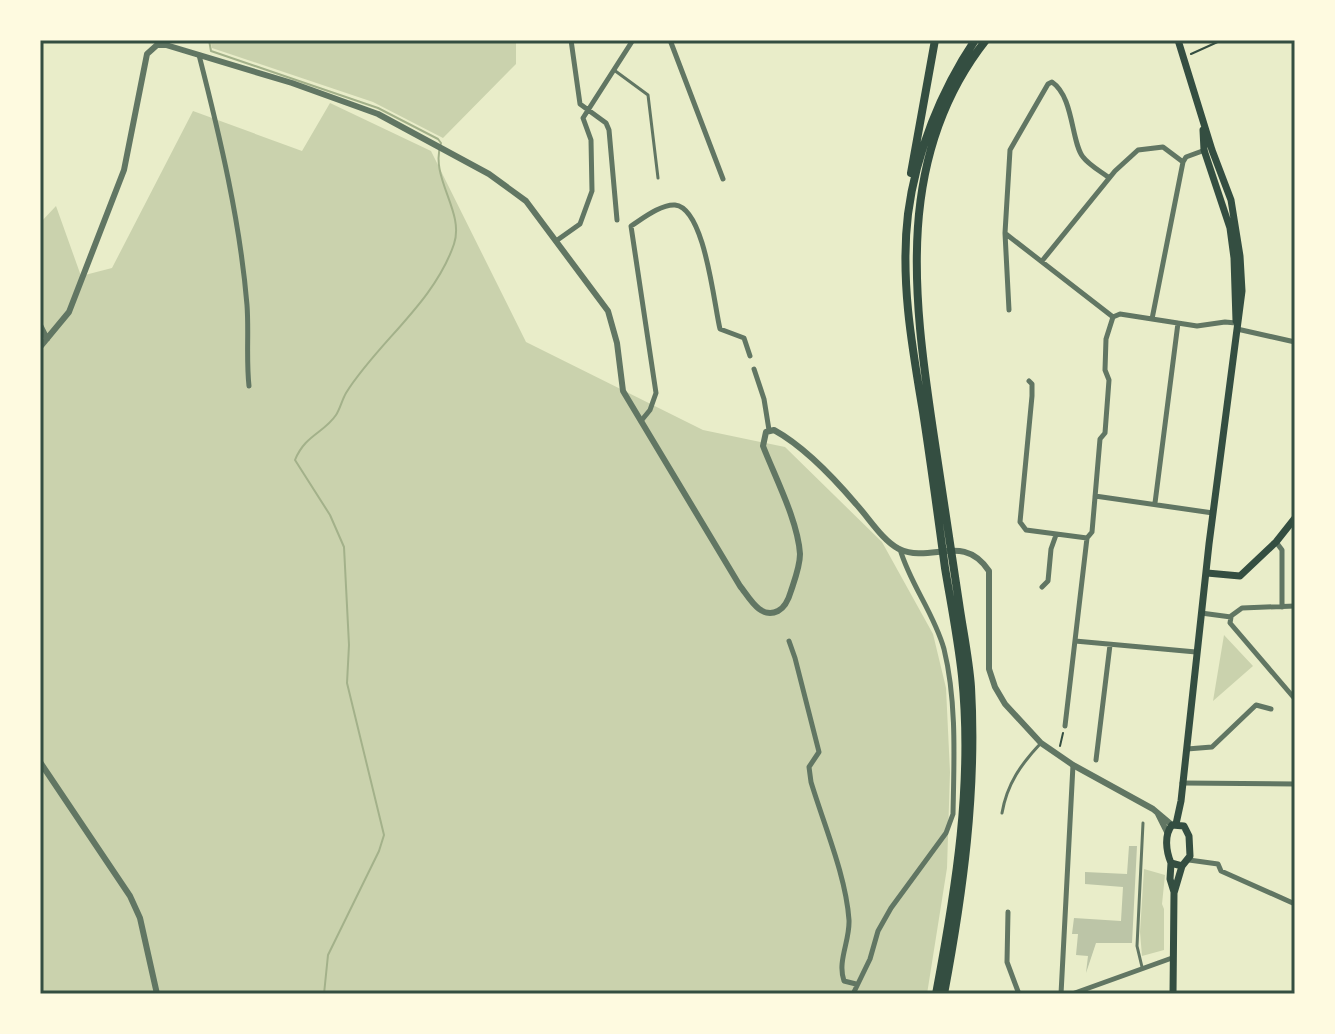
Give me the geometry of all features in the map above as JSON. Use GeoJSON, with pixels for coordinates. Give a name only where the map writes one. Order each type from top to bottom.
{"type":"FeatureCollection","features":[{"type":"Feature","properties":{"kind":"highway"},"geometry":{"type":"LineString","coordinates":[[935,40],[909,182],[904,264],[909,315],[971,686],[972,795],[959,914],[944,994]]}},
{"type":"Feature","properties":{"kind":"highway"},"geometry":{"type":"LineString","coordinates":[[908,212],[926,138],[942,97],[975,40]]}},
{"type":"Feature","properties":{"kind":"highway"},"geometry":{"type":"LineString","coordinates":[[943,524],[918,316],[915,241],[924,175],[934,139],[960,79],[986,40]]}},
{"type":"Feature","properties":{"kind":"highway"},"geometry":{"type":"LineString","coordinates":[[936,994],[958,869],[965,793],[962,675],[950,569]]}},
{"type":"Feature","properties":{"kind":"main road"},"geometry":{"type":"LineString","coordinates":[[1174,893],[1170,879],[1175,827],[1181,801],[1196,652],[1242,291],[1231,200],[1208,150],[1178,40]]}},
{"type":"Feature","properties":{"kind":"main road"},"geometry":{"type":"LineString","coordinates":[[1207,573],[1240,576],[1276,542],[1295,518]]}},
{"type":"Feature","properties":{"kind":"main road"},"geometry":{"type":"LineString","coordinates":[[1173,994],[1174,893],[1182,866],[1189,860],[1189,836],[1175,827]]}},
{"type":"Feature","properties":{"kind":"main road"},"geometry":{"type":"LineString","coordinates":[[1171,863],[1182,866]]}},
{"type":"Feature","properties":{"kind":"street"},"geometry":{"type":"LineString","coordinates":[[571,40],[580,104],[606,123],[609,130],[617,220]]}},
{"type":"Feature","properties":{"kind":"street"},"geometry":{"type":"LineString","coordinates":[[626,40],[627,49]]}},
{"type":"Feature","properties":{"kind":"street"},"geometry":{"type":"LineString","coordinates":[[556,241],[580,224],[592,191],[591,140],[583,118],[633,40]]}},
{"type":"Feature","properties":{"kind":"street"},"geometry":{"type":"LineString","coordinates":[[670,40],[723,179]]}},
{"type":"Feature","properties":{"kind":"street"},"geometry":{"type":"LineString","coordinates":[[40,347],[69,312],[115,193],[129,148],[147,54],[157,42],[366,109],[489,174],[526,201],[608,311],[617,343],[623,391],[740,586],[756,607],[765,613],[781,610],[788,600],[800,554],[794,529],[763,446],[763,437],[769,430],[764,399],[754,369]]}},
{"type":"Feature","properties":{"kind":"street"},"geometry":{"type":"LineString","coordinates":[[199,55],[222,146],[238,241],[247,307],[249,386]]}},
{"type":"Feature","properties":{"kind":"street"},"geometry":{"type":"LineString","coordinates":[[1009,310],[1005,233],[1010,150],[1048,84],[1052,82],[1058,86],[1073,122],[1082,156],[1108,177]]}},
{"type":"Feature","properties":{"kind":"street"},"geometry":{"type":"LineString","coordinates":[[1042,261],[1108,177],[1138,150],[1163,147],[1183,162]]}},
{"type":"Feature","properties":{"kind":"street"},"geometry":{"type":"LineString","coordinates":[[1152,319],[1183,162],[1186,157],[1208,150]]}},
{"type":"Feature","properties":{"kind":"street"},"geometry":{"type":"LineString","coordinates":[[641,421],[650,410],[656,393],[631,226],[670,205],[687,210],[705,248],[720,329],[744,338],[750,356]]}},
{"type":"Feature","properties":{"kind":"street"},"geometry":{"type":"LineString","coordinates":[[1005,233],[1113,317]]}},
{"type":"Feature","properties":{"kind":"street"},"geometry":{"type":"LineString","coordinates":[[1065,726],[1087,538],[1092,532],[1100,439],[1105,433],[1109,380],[1105,370],[1106,339],[1113,317],[1120,314],[1197,326],[1236,326],[1295,342]]}},
{"type":"Feature","properties":{"kind":"street"},"geometry":{"type":"LineString","coordinates":[[1155,503],[1178,323]]}},
{"type":"Feature","properties":{"kind":"street"},"geometry":{"type":"LineString","coordinates":[[40,325],[47,339]]}},
{"type":"Feature","properties":{"kind":"street"},"geometry":{"type":"LineString","coordinates":[[1029,381],[1032,396],[1020,522],[1026,530],[1087,538]]}},
{"type":"Feature","properties":{"kind":"street"},"geometry":{"type":"LineString","coordinates":[[769,430],[778,433],[836,480],[885,537],[900,549],[919,552],[970,551],[982,560],[989,571],[989,669],[1005,704],[1041,743],[1175,827]]}},
{"type":"Feature","properties":{"kind":"street"},"geometry":{"type":"LineString","coordinates":[[1095,496],[1213,513]]}},
{"type":"Feature","properties":{"kind":"street"},"geometry":{"type":"LineString","coordinates":[[1042,587],[1048,581],[1051,549],[1056,535]]}},
{"type":"Feature","properties":{"kind":"street"},"geometry":{"type":"LineString","coordinates":[[1276,542],[1282,550],[1282,607]]}},
{"type":"Feature","properties":{"kind":"street"},"geometry":{"type":"LineString","coordinates":[[853,994],[870,959],[878,931],[891,908],[939,844],[953,814],[951,689],[944,649],[930,610],[906,571],[900,549]]}},
{"type":"Feature","properties":{"kind":"street"},"geometry":{"type":"LineString","coordinates":[[1230,620],[1242,608],[1295,606]]}},
{"type":"Feature","properties":{"kind":"street"},"geometry":{"type":"LineString","coordinates":[[1201,613],[1230,620],[1295,699]]}},
{"type":"Feature","properties":{"kind":"street"},"geometry":{"type":"LineString","coordinates":[[789,641],[819,752],[809,767],[811,782],[845,893],[849,922],[840,969],[844,981],[856,984]]}},
{"type":"Feature","properties":{"kind":"street"},"geometry":{"type":"LineString","coordinates":[[1075,641],[1196,652]]}},
{"type":"Feature","properties":{"kind":"street"},"geometry":{"type":"LineString","coordinates":[[1096,760],[1110,645]]}},
{"type":"Feature","properties":{"kind":"street"},"geometry":{"type":"LineString","coordinates":[[1186,749],[1212,747],[1256,705],[1271,709]]}},
{"type":"Feature","properties":{"kind":"street"},"geometry":{"type":"LineString","coordinates":[[40,762],[130,896],[140,918],[157,994]]}},
{"type":"Feature","properties":{"kind":"street"},"geometry":{"type":"LineString","coordinates":[[1061,994],[1073,765]]}},
{"type":"Feature","properties":{"kind":"street"},"geometry":{"type":"LineString","coordinates":[[1182,783],[1295,784]]}},
{"type":"Feature","properties":{"kind":"street"},"geometry":{"type":"LineString","coordinates":[[1189,860],[1218,864],[1221,871],[1295,904]]}},
{"type":"Feature","properties":{"kind":"street"},"geometry":{"type":"LineString","coordinates":[[1008,912],[1007,962],[1019,994]]}},
{"type":"Feature","properties":{"kind":"street"},"geometry":{"type":"LineString","coordinates":[[1072,994],[1172,958]]}},
{"type":"Feature","properties":{"kind":"lane"},"geometry":{"type":"LineString","coordinates":[[614,70],[648,95],[658,178]]}},
{"type":"Feature","properties":{"kind":"lane"},"geometry":{"type":"LineString","coordinates":[[1002,813],[1013,777],[1041,743]]}},
{"type":"Feature","properties":{"kind":"lane"},"geometry":{"type":"LineString","coordinates":[[1142,967],[1137,946],[1143,823]]}},
{"type":"Feature","properties":{"kind":"path"},"geometry":{"type":"LineString","coordinates":[[1182,58],[1222,40]]}},
{"type":"Feature","properties":{"kind":"path"},"geometry":{"type":"LineString","coordinates":[[1064,759],[1059,745],[1065,726]]}},
{"type":"Feature","properties":{"kind":"green space"},"geometry":{"type":"Polygon","coordinates":[[[210,40],[516,40],[516,64],[443,138],[373,102],[212,48],[210,40]]]}},
{"type":"Feature","properties":{"kind":"green space"},"geometry":{"type":"Polygon","coordinates":[[[330,103],[431,151],[526,342],[703,430],[785,447],[882,542],[933,634],[946,688],[950,772],[947,868],[927,994],[40,994],[40,223],[56,206],[81,276],[112,268],[193,111],[302,151],[330,103]]]}},
{"type":"Feature","properties":{"kind":"green space"},"geometry":{"type":"Polygon","coordinates":[[[1224,635],[1253,666],[1213,701],[1224,635]]]}},
{"type":"Feature","properties":{"kind":"green space"},"geometry":{"type":"Polygon","coordinates":[[[1144,869],[1165,875],[1162,904],[1164,950],[1142,956],[1140,932],[1144,869]]]}},
{"type":"Feature","properties":{"kind":"building"},"geometry":{"type":"Polygon","coordinates":[[[1129,846],[1137,846],[1132,943],[1096,943],[1086,973],[1088,956],[1076,955],[1078,934],[1072,934],[1074,918],[1121,921],[1123,887],[1085,884],[1085,872],[1127,874],[1129,846]]]}},
{"type":"Feature","properties":{"kind":"waterway"},"geometry":{"type":"LineString","coordinates":[[209,40],[211,51],[378,108],[438,139],[441,143],[440,169],[455,219],[454,244],[433,285],[359,375],[331,421],[304,445],[295,460],[330,515],[344,547],[349,645],[347,683],[384,835],[328,955],[324,994]]}}]}
